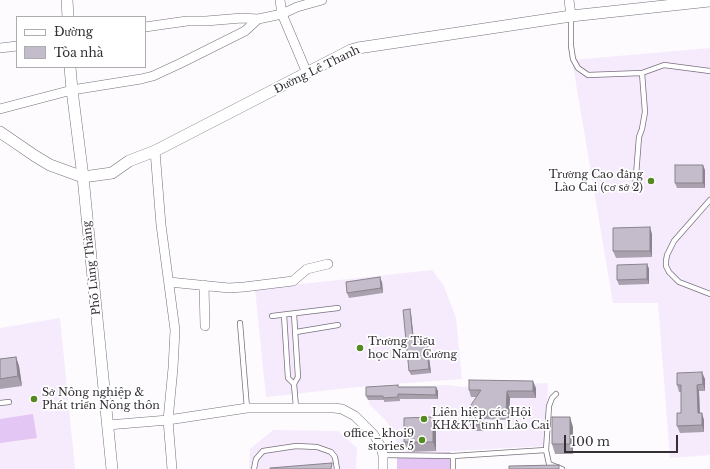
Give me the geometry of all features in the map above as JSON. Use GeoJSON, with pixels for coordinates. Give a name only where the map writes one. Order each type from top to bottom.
{"type":"FeatureCollection","features":[{"type":"Feature","properties":{"kind":"street"},"geometry":{"type":"LineString","coordinates":[[67,0],[68,16]]}},
{"type":"Feature","properties":{"kind":"street"},"geometry":{"type":"LineString","coordinates":[[280,0],[282,14],[307,73]]}},
{"type":"Feature","properties":{"kind":"street"},"geometry":{"type":"LineString","coordinates":[[146,27],[187,21],[258,18],[282,14],[301,6],[322,0]]}},
{"type":"Feature","properties":{"kind":"street"},"geometry":{"type":"LineString","coordinates":[[569,0],[571,16]]}},
{"type":"Feature","properties":{"kind":"street","name":"Đường Lê Thanh"},"geometry":{"type":"LineString","coordinates":[[0,132],[50,165],[83,177],[112,172],[129,161],[156,150],[351,50],[366,46],[571,16],[710,1]]}},
{"type":"Feature","properties":{"kind":"street"},"geometry":{"type":"LineString","coordinates":[[0,109],[72,90],[153,76],[245,31],[258,18]]}},
{"type":"Feature","properties":{"kind":"street"},"geometry":{"type":"LineString","coordinates":[[0,48],[16,46]]}},
{"type":"Feature","properties":{"kind":"street","name":"Phố Lùng Thàng"},"geometry":{"type":"LineString","coordinates":[[70,68],[83,177],[112,469]]}},
{"type":"Feature","properties":{"kind":"street"},"geometry":{"type":"LineString","coordinates":[[156,150],[161,225],[169,282],[174,335],[172,382],[168,420],[172,469]]}},
{"type":"Feature","properties":{"kind":"street"},"geometry":{"type":"LineString","coordinates":[[169,282],[229,288],[293,281],[307,269],[328,264]]}},
{"type":"Feature","properties":{"kind":"street"},"geometry":{"type":"LineString","coordinates":[[204,285],[205,326]]}},
{"type":"Feature","properties":{"kind":"street"},"geometry":{"type":"LineString","coordinates":[[108,425],[168,420],[248,408],[334,408],[349,413],[363,423],[374,435],[380,445],[383,455],[382,469]]}},
{"type":"Feature","properties":{"kind":"lane"},"geometry":{"type":"LineString","coordinates":[[571,16],[571,46],[573,59],[582,72],[597,75],[642,73],[664,66],[710,71]]}},
{"type":"Feature","properties":{"kind":"lane"},"geometry":{"type":"LineString","coordinates":[[635,188],[639,137],[645,112],[642,73]]}},
{"type":"Feature","properties":{"kind":"lane"},"geometry":{"type":"LineString","coordinates":[[710,200],[674,241],[667,256],[666,266],[669,272],[679,282],[710,294]]}},
{"type":"Feature","properties":{"kind":"lane"},"geometry":{"type":"LineString","coordinates":[[272,316],[338,308]]}},
{"type":"Feature","properties":{"kind":"lane"},"geometry":{"type":"LineString","coordinates":[[294,314],[298,377],[294,384],[296,407]]}},
{"type":"Feature","properties":{"kind":"lane"},"geometry":{"type":"LineString","coordinates":[[284,315],[288,378],[294,384]]}},
{"type":"Feature","properties":{"kind":"lane"},"geometry":{"type":"LineString","coordinates":[[240,324],[248,408]]}},
{"type":"Feature","properties":{"kind":"lane"},"geometry":{"type":"LineString","coordinates":[[296,332],[338,325]]}},
{"type":"Feature","properties":{"kind":"lane"},"geometry":{"type":"LineString","coordinates":[[549,464],[546,450],[549,406],[556,394]]}},
{"type":"Feature","properties":{"kind":"lane"},"geometry":{"type":"LineString","coordinates":[[0,403],[9,402]]}},
{"type":"Feature","properties":{"kind":"lane"},"geometry":{"type":"LineString","coordinates":[[254,469],[256,459],[262,451],[296,446],[317,447],[331,452],[335,457],[337,469]]}},
{"type":"Feature","properties":{"kind":"lane"},"geometry":{"type":"LineString","coordinates":[[383,455],[453,456],[546,450]]}},
{"type":"Feature","properties":{"kind":"lane"},"geometry":{"type":"LineString","coordinates":[[453,456],[453,469]]}},
{"type":"Feature","properties":{"kind":"lane"},"geometry":{"type":"LineString","coordinates":[[542,465],[549,464],[562,469]]}},
{"type":"Feature","properties":{"kind":"shaded area","name":"Trường Cao đẳng Lào Cai (cơ sở 2)"},"geometry":{"type":"Polygon","coordinates":[[[710,48],[710,455],[670,458],[658,303],[613,303],[572,60],[710,48]]]}},
{"type":"Feature","properties":{"kind":"shaded area","name":"Trường Tiểu học Nam Cường"},"geometry":{"type":"Polygon","coordinates":[[[432,270],[444,286],[456,318],[462,379],[368,386],[266,397],[255,289],[432,270]]]}},
{"type":"Feature","properties":{"kind":"shaded area","name":"Sở Nông nghiệp & Phát triển Nông thôn"},"geometry":{"type":"Polygon","coordinates":[[[60,318],[75,469],[0,469],[0,328],[60,318]]]}},
{"type":"Feature","properties":{"kind":"shaded area"},"geometry":{"type":"Polygon","coordinates":[[[548,383],[545,446],[400,454],[394,435],[387,422],[369,404],[368,389],[447,385],[464,387],[548,383]]]}},
{"type":"Feature","properties":{"kind":"shaded area"},"geometry":{"type":"Polygon","coordinates":[[[33,414],[37,438],[0,443],[0,419],[33,414]]]}},
{"type":"Feature","properties":{"kind":"shaded area"},"geometry":{"type":"Polygon","coordinates":[[[273,430],[338,431],[357,448],[356,469],[249,469],[250,449],[273,430]]]}},
{"type":"Feature","properties":{"kind":"shaded area"},"geometry":{"type":"Polygon","coordinates":[[[450,452],[456,459],[456,469],[397,469],[397,458],[400,454],[450,452]]]}},
{"type":"Feature","properties":{"kind":"building"},"geometry":{"type":"Polygon","coordinates":[[[675,165],[703,165],[703,183],[675,183],[675,165]]]}},
{"type":"Feature","properties":{"kind":"building"},"geometry":{"type":"Polygon","coordinates":[[[650,227],[650,251],[613,251],[613,228],[650,227]]]}},
{"type":"Feature","properties":{"kind":"building"},"geometry":{"type":"Polygon","coordinates":[[[647,264],[647,279],[617,280],[617,265],[647,264]]]}},
{"type":"Feature","properties":{"kind":"building"},"geometry":{"type":"Polygon","coordinates":[[[380,277],[381,288],[347,293],[346,282],[380,277]]]}},
{"type":"Feature","properties":{"kind":"building"},"geometry":{"type":"Polygon","coordinates":[[[410,309],[413,339],[426,338],[429,369],[409,371],[403,310],[410,309]]]}},
{"type":"Feature","properties":{"kind":"building"},"geometry":{"type":"Polygon","coordinates":[[[16,357],[18,376],[0,379],[0,359],[16,357]]]}},
{"type":"Feature","properties":{"kind":"building"},"geometry":{"type":"Polygon","coordinates":[[[702,372],[703,384],[697,385],[698,413],[702,413],[702,425],[677,426],[677,413],[681,413],[681,385],[677,385],[677,373],[702,372]]]}},
{"type":"Feature","properties":{"kind":"building"},"geometry":{"type":"Polygon","coordinates":[[[469,380],[533,381],[533,391],[507,391],[506,413],[482,412],[481,424],[470,424],[469,408],[481,390],[469,390],[469,380]]]}},
{"type":"Feature","properties":{"kind":"building"},"geometry":{"type":"Polygon","coordinates":[[[398,385],[398,387],[436,387],[436,395],[398,394],[398,397],[383,398],[383,396],[366,396],[366,387],[398,385]]]}},
{"type":"Feature","properties":{"kind":"building"},"geometry":{"type":"Polygon","coordinates":[[[433,417],[433,442],[404,442],[404,418],[433,417]]]}},
{"type":"Feature","properties":{"kind":"building"},"geometry":{"type":"Polygon","coordinates":[[[552,417],[570,417],[570,444],[552,444],[552,417]]]}},
{"type":"Feature","properties":{"kind":"building"},"geometry":{"type":"Polygon","coordinates":[[[332,463],[331,469],[270,469],[270,468],[332,463]]]}},
{"type":"Feature","properties":{"kind":"building"},"geometry":{"type":"Polygon","coordinates":[[[559,465],[559,469],[509,469],[509,466],[559,465]]]}},
{"type":"Feature","properties":{"kind":"place","name":"Trường Cao đẳng Lào Cai (cơ sở 2)"},"geometry":{"type":"Point","coordinates":[651,181]}},
{"type":"Feature","properties":{"kind":"place","name":"Trường Tiểu học Nam Cường"},"geometry":{"type":"Point","coordinates":[360,348]}},
{"type":"Feature","properties":{"kind":"place","name":"Sở Nông nghiệp & Phát triển Nông thôn"},"geometry":{"type":"Point","coordinates":[34,399]}},
{"type":"Feature","properties":{"kind":"place","name":"Liên hiệp các Hội KH&KT tỉnh Lào Cai"},"geometry":{"type":"Point","coordinates":[424,419]}},
{"type":"Feature","properties":{"kind":"place","name":"office_khoi9 stories 5"},"geometry":{"type":"Point","coordinates":[422,440]}}]}
